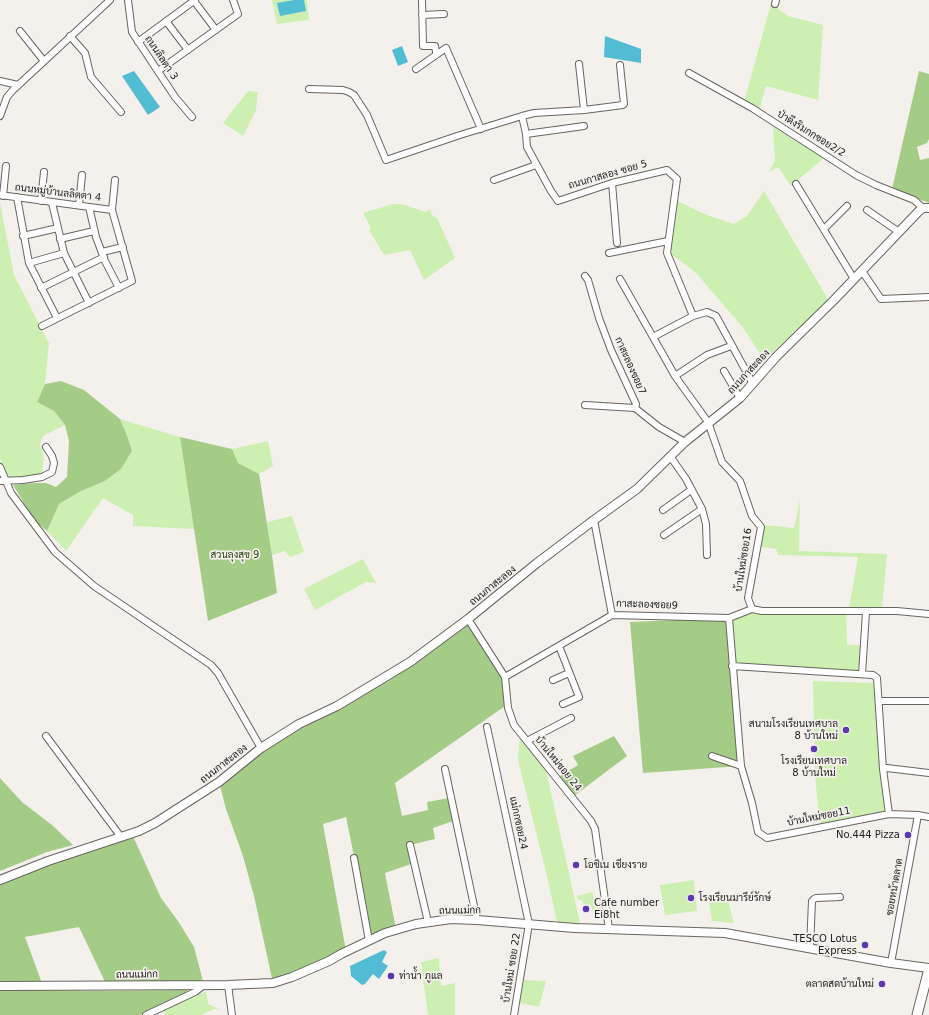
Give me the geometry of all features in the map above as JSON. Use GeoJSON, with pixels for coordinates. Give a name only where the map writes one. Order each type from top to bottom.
{"type":"FeatureCollection","features":[{"type":"Feature","properties":{"kind":"main road"},"geometry":{"type":"LineString","coordinates":[[917,1015],[929,969]]}},
{"type":"Feature","properties":{"kind":"street"},"geometry":{"type":"LineString","coordinates":[[0,116],[1,108],[7,97],[18,85],[110,0]]}},
{"type":"Feature","properties":{"kind":"street","name":"ถนนลิลตา 3"},"geometry":{"type":"LineString","coordinates":[[122,0],[128,2],[132,32],[175,97],[192,117]]}},
{"type":"Feature","properties":{"kind":"street"},"geometry":{"type":"LineString","coordinates":[[138,42],[195,0],[216,30]]}},
{"type":"Feature","properties":{"kind":"street"},"geometry":{"type":"LineString","coordinates":[[158,72],[238,14],[233,0]]}},
{"type":"Feature","properties":{"kind":"street"},"geometry":{"type":"LineString","coordinates":[[422,0],[423,46],[435,46],[436,52]]}},
{"type":"Feature","properties":{"kind":"street"},"geometry":{"type":"LineString","coordinates":[[422,15],[444,14]]}},
{"type":"Feature","properties":{"kind":"street"},"geometry":{"type":"LineString","coordinates":[[166,21],[188,50]]}},
{"type":"Feature","properties":{"kind":"street"},"geometry":{"type":"LineString","coordinates":[[20,31],[44,60]]}},
{"type":"Feature","properties":{"kind":"street"},"geometry":{"type":"LineString","coordinates":[[70,36],[85,53],[92,77],[121,112]]}},
{"type":"Feature","properties":{"kind":"street"},"geometry":{"type":"LineString","coordinates":[[416,69],[446,48],[481,129]]}},
{"type":"Feature","properties":{"kind":"street"},"geometry":{"type":"LineString","coordinates":[[579,64],[584,110]]}},
{"type":"Feature","properties":{"kind":"street"},"geometry":{"type":"LineString","coordinates":[[309,89],[343,90],[354,95],[367,115],[382,155],[386,160],[460,134],[534,113],[584,110],[624,104],[620,65]]}},
{"type":"Feature","properties":{"kind":"street","name":"ป่าตึงริมกกซอย2/2"},"geometry":{"type":"LineString","coordinates":[[689,73],[752,108],[856,175],[876,185],[914,200],[926,208]]}},
{"type":"Feature","properties":{"kind":"street"},"geometry":{"type":"LineString","coordinates":[[0,81],[18,85]]}},
{"type":"Feature","properties":{"kind":"street","name":"ถนนกาสลอง ซอย 5"},"geometry":{"type":"LineString","coordinates":[[522,116],[527,147],[536,166],[558,201],[612,183],[667,170],[677,179],[667,253],[693,316]]}},
{"type":"Feature","properties":{"kind":"street"},"geometry":{"type":"LineString","coordinates":[[526,134],[584,126]]}},
{"type":"Feature","properties":{"kind":"street"},"geometry":{"type":"LineString","coordinates":[[2,196],[6,166]]}},
{"type":"Feature","properties":{"kind":"street"},"geometry":{"type":"LineString","coordinates":[[494,180],[536,166]]}},
{"type":"Feature","properties":{"kind":"street"},"geometry":{"type":"LineString","coordinates":[[40,201],[44,172]]}},
{"type":"Feature","properties":{"kind":"street"},"geometry":{"type":"LineString","coordinates":[[79,205],[82,175]]}},
{"type":"Feature","properties":{"kind":"street"},"geometry":{"type":"LineString","coordinates":[[42,326],[132,281],[112,210],[115,180]]}},
{"type":"Feature","properties":{"kind":"street"},"geometry":{"type":"LineString","coordinates":[[612,183],[617,243]]}},
{"type":"Feature","properties":{"kind":"street"},"geometry":{"type":"LineString","coordinates":[[796,184],[854,279]]}},
{"type":"Feature","properties":{"kind":"street","name":"ถนนหมู่บ้านลลิตตา 4"},"geometry":{"type":"LineString","coordinates":[[2,196],[112,210]]}},
{"type":"Feature","properties":{"kind":"street"},"geometry":{"type":"LineString","coordinates":[[17,197],[29,263],[57,318]]}},
{"type":"Feature","properties":{"kind":"street"},"geometry":{"type":"LineString","coordinates":[[52,202],[64,254],[88,303]]}},
{"type":"Feature","properties":{"kind":"street"},"geometry":{"type":"LineString","coordinates":[[824,229],[847,206]]}},
{"type":"Feature","properties":{"kind":"street"},"geometry":{"type":"LineString","coordinates":[[89,207],[94,231],[119,288]]}},
{"type":"Feature","properties":{"kind":"street","name":"ถนนกาสะลอง"},"geometry":{"type":"LineString","coordinates":[[0,880],[48,861],[144,828],[180,808],[219,782],[260,748],[300,724],[337,706],[376,684],[410,662],[468,619],[537,563],[637,489],[685,442],[708,422],[740,398],[776,358],[899,232],[926,208]]}},
{"type":"Feature","properties":{"kind":"street"},"geometry":{"type":"LineString","coordinates":[[867,210],[899,232]]}},
{"type":"Feature","properties":{"kind":"street"},"geometry":{"type":"LineString","coordinates":[[23,236],[58,228]]}},
{"type":"Feature","properties":{"kind":"street"},"geometry":{"type":"LineString","coordinates":[[60,239],[94,231]]}},
{"type":"Feature","properties":{"kind":"street"},"geometry":{"type":"LineString","coordinates":[[609,253],[668,241]]}},
{"type":"Feature","properties":{"kind":"street"},"geometry":{"type":"LineString","coordinates":[[41,288],[73,273],[103,254],[123,247]]}},
{"type":"Feature","properties":{"kind":"street"},"geometry":{"type":"LineString","coordinates":[[29,263],[64,254]]}},
{"type":"Feature","properties":{"kind":"street"},"geometry":{"type":"LineString","coordinates":[[862,271],[881,299],[929,297]]}},
{"type":"Feature","properties":{"kind":"street","name":"กาสะลองซอย7"},"geometry":{"type":"LineString","coordinates":[[585,276],[588,280],[599,318],[611,350],[636,404],[635,408],[659,427],[685,442]]}},
{"type":"Feature","properties":{"kind":"street"},"geometry":{"type":"LineString","coordinates":[[620,279],[675,376],[708,422]]}},
{"type":"Feature","properties":{"kind":"street"},"geometry":{"type":"LineString","coordinates":[[653,337],[693,316],[707,312],[716,316],[753,384]]}},
{"type":"Feature","properties":{"kind":"street"},"geometry":{"type":"LineString","coordinates":[[675,376],[707,355],[731,346]]}},
{"type":"Feature","properties":{"kind":"street"},"geometry":{"type":"LineString","coordinates":[[724,371],[740,398]]}},
{"type":"Feature","properties":{"kind":"street"},"geometry":{"type":"LineString","coordinates":[[585,405],[635,408]]}},
{"type":"Feature","properties":{"kind":"street","name":"บ้านใหม่ซอย16"},"geometry":{"type":"LineString","coordinates":[[708,422],[722,462],[740,481],[752,516],[761,527],[748,598],[752,609]]}},
{"type":"Feature","properties":{"kind":"street"},"geometry":{"type":"LineString","coordinates":[[3,480],[22,480],[42,477],[52,472],[54,463],[52,456],[46,447]]}},
{"type":"Feature","properties":{"kind":"street"},"geometry":{"type":"LineString","coordinates":[[670,456],[686,480],[702,509],[706,524],[707,555]]}},
{"type":"Feature","properties":{"kind":"street"},"geometry":{"type":"LineString","coordinates":[[0,467],[3,480],[11,493],[56,552],[66,562],[94,586],[211,665],[218,673],[260,748]]}},
{"type":"Feature","properties":{"kind":"street"},"geometry":{"type":"LineString","coordinates":[[663,510],[691,490]]}},
{"type":"Feature","properties":{"kind":"street"},"geometry":{"type":"LineString","coordinates":[[664,535],[702,509]]}},
{"type":"Feature","properties":{"kind":"street","name":"กาสะลองซอย9"},"geometry":{"type":"LineString","coordinates":[[594,520],[612,615],[729,618]]}},
{"type":"Feature","properties":{"kind":"street"},"geometry":{"type":"LineString","coordinates":[[729,618],[752,609],[762,611],[897,611],[929,614]]}},
{"type":"Feature","properties":{"kind":"street"},"geometry":{"type":"LineString","coordinates":[[862,674],[866,612]]}},
{"type":"Feature","properties":{"kind":"street"},"geometry":{"type":"LineString","coordinates":[[505,677],[612,615]]}},
{"type":"Feature","properties":{"kind":"street","name":"บ้านใหม่ซอย11"},"geometry":{"type":"LineString","coordinates":[[729,618],[742,774],[748,789],[758,832],[767,838],[889,814],[918,815],[929,818]]}},
{"type":"Feature","properties":{"kind":"street","name":"บ้านใหม่ซอย 24"},"geometry":{"type":"LineString","coordinates":[[468,619],[505,677],[508,708],[514,725],[591,821],[595,829],[609,929]]}},
{"type":"Feature","properties":{"kind":"street"},"geometry":{"type":"LineString","coordinates":[[559,646],[579,697],[563,704]]}},
{"type":"Feature","properties":{"kind":"street"},"geometry":{"type":"LineString","coordinates":[[732,666],[862,674],[873,675],[877,678],[883,769],[889,814]]}},
{"type":"Feature","properties":{"kind":"street"},"geometry":{"type":"LineString","coordinates":[[553,680],[570,673]]}},
{"type":"Feature","properties":{"kind":"street"},"geometry":{"type":"LineString","coordinates":[[879,701],[929,701]]}},
{"type":"Feature","properties":{"kind":"street"},"geometry":{"type":"LineString","coordinates":[[527,741],[571,718]]}},
{"type":"Feature","properties":{"kind":"street","name":"แม่กกซอย24"},"geometry":{"type":"LineString","coordinates":[[486,727],[529,924]]}},
{"type":"Feature","properties":{"kind":"street"},"geometry":{"type":"LineString","coordinates":[[46,736],[121,837]]}},
{"type":"Feature","properties":{"kind":"street"},"geometry":{"type":"LineString","coordinates":[[712,756],[741,766]]}},
{"type":"Feature","properties":{"kind":"street"},"geometry":{"type":"LineString","coordinates":[[883,769],[887,768],[929,774]]}},
{"type":"Feature","properties":{"kind":"street"},"geometry":{"type":"LineString","coordinates":[[446,769],[477,920]]}},
{"type":"Feature","properties":{"kind":"street","name":"ซอยหน้าตลาด"},"geometry":{"type":"LineString","coordinates":[[891,963],[918,815]]}},
{"type":"Feature","properties":{"kind":"street"},"geometry":{"type":"LineString","coordinates":[[410,845],[428,922]]}},
{"type":"Feature","properties":{"kind":"street"},"geometry":{"type":"LineString","coordinates":[[354,858],[369,941]]}},
{"type":"Feature","properties":{"kind":"street"},"geometry":{"type":"LineString","coordinates":[[810,948],[812,901],[816,898],[840,897]]}},
{"type":"Feature","properties":{"kind":"street","name":"ถนนแม่กก"},"geometry":{"type":"LineString","coordinates":[[0,986],[228,985],[272,983],[292,977],[329,961],[385,933],[416,924],[451,919],[575,928],[726,933],[929,969]]}},
{"type":"Feature","properties":{"kind":"street","name":"บ้านใหม่ ซอย 22"},"geometry":{"type":"LineString","coordinates":[[514,1015],[529,924]]}},
{"type":"Feature","properties":{"kind":"street"},"geometry":{"type":"LineString","coordinates":[[146,1015],[195,992],[204,985]]}},
{"type":"Feature","properties":{"kind":"street"},"geometry":{"type":"LineString","coordinates":[[228,985],[232,1015]]}},
{"type":"Feature","properties":{"kind":"green space"},"geometry":{"type":"Polygon","coordinates":[[[272,0],[307,0],[309,20],[277,24],[272,0]]]}},
{"type":"Feature","properties":{"kind":"green space"},"geometry":{"type":"Polygon","coordinates":[[[771,4],[788,16],[823,25],[818,100],[766,86],[759,111],[744,102],[771,4]]]}},
{"type":"Feature","properties":{"kind":"green space"},"geometry":{"type":"Polygon","coordinates":[[[919,71],[929,74],[929,139],[927,143],[917,147],[920,160],[929,158],[929,203],[892,189],[919,71]]]}},
{"type":"Feature","properties":{"kind":"green space"},"geometry":{"type":"Polygon","coordinates":[[[248,91],[258,92],[256,110],[243,136],[223,123],[248,91]]]}},
{"type":"Feature","properties":{"kind":"green space"},"geometry":{"type":"Polygon","coordinates":[[[773,127],[824,158],[791,186],[778,167],[769,172],[775,160],[773,127]]]}},
{"type":"Feature","properties":{"kind":"green space"},"geometry":{"type":"Polygon","coordinates":[[[764,191],[829,301],[764,360],[744,329],[697,274],[669,253],[677,201],[707,215],[734,224],[747,216],[764,191]]]}},
{"type":"Feature","properties":{"kind":"green space"},"geometry":{"type":"Polygon","coordinates":[[[0,203],[14,275],[49,343],[45,384],[37,402],[54,411],[65,425],[43,436],[40,444],[44,459],[42,473],[28,477],[8,477],[0,459],[0,203]]]}},
{"type":"Feature","properties":{"kind":"green space"},"geometry":{"type":"Polygon","coordinates":[[[393,204],[405,205],[425,212],[430,209],[432,215],[437,218],[455,258],[424,280],[410,250],[384,255],[369,230],[371,228],[363,213],[393,204]]]}},
{"type":"Feature","properties":{"kind":"green space"},"geometry":{"type":"Polygon","coordinates":[[[61,381],[84,390],[120,419],[132,451],[121,469],[105,481],[79,492],[59,504],[47,531],[35,521],[13,485],[46,483],[56,487],[67,477],[69,441],[65,425],[54,411],[37,402],[45,384],[61,381]]]}},
{"type":"Feature","properties":{"kind":"green space"},"geometry":{"type":"Polygon","coordinates":[[[120,419],[180,437],[194,529],[133,526],[133,515],[103,498],[66,551],[47,531],[59,504],[79,492],[105,481],[121,469],[132,451],[120,419]]]}},
{"type":"Feature","properties":{"kind":"green space","name":"สวนลุงสุข 9"},"geometry":{"type":"Polygon","coordinates":[[[180,437],[232,449],[238,463],[259,474],[272,555],[277,593],[208,621],[180,437]]]}},
{"type":"Feature","properties":{"kind":"green space"},"geometry":{"type":"Polygon","coordinates":[[[268,441],[273,466],[259,474],[238,463],[232,449],[268,441]]]}},
{"type":"Feature","properties":{"kind":"green space"},"geometry":{"type":"Polygon","coordinates":[[[800,500],[799,551],[887,554],[882,608],[849,608],[858,557],[778,555],[776,549],[761,547],[765,525],[794,528],[800,500]]]}},
{"type":"Feature","properties":{"kind":"green space"},"geometry":{"type":"Polygon","coordinates":[[[292,516],[304,552],[290,557],[285,551],[272,555],[267,522],[292,516]]]}},
{"type":"Feature","properties":{"kind":"green space"},"geometry":{"type":"Polygon","coordinates":[[[363,559],[376,583],[366,582],[315,610],[304,589],[363,559]]]}},
{"type":"Feature","properties":{"kind":"green space"},"geometry":{"type":"Polygon","coordinates":[[[752,609],[846,611],[847,645],[864,645],[862,674],[732,666],[729,618],[752,609]]]}},
{"type":"Feature","properties":{"kind":"green space"},"geometry":{"type":"Polygon","coordinates":[[[729,618],[741,766],[643,773],[630,622],[729,618]]]}},
{"type":"Feature","properties":{"kind":"green space"},"geometry":{"type":"Polygon","coordinates":[[[468,619],[505,677],[508,704],[395,783],[402,816],[428,810],[427,802],[449,798],[456,820],[433,828],[435,839],[410,845],[414,863],[385,873],[396,929],[371,939],[346,817],[323,824],[346,951],[273,983],[254,896],[243,856],[226,809],[219,782],[261,748],[332,708],[468,619]]]}},
{"type":"Feature","properties":{"kind":"green space","name":"สนามโรงเรียนเทศบาล 8 บ้านใหม่"},"geometry":{"type":"Polygon","coordinates":[[[813,681],[875,683],[885,811],[820,824],[815,776],[813,681]]]}},
{"type":"Feature","properties":{"kind":"green space"},"geometry":{"type":"Polygon","coordinates":[[[520,733],[545,765],[581,928],[558,926],[518,760],[520,733]]]}},
{"type":"Feature","properties":{"kind":"green space"},"geometry":{"type":"Polygon","coordinates":[[[614,736],[627,756],[574,796],[560,776],[578,765],[573,756],[614,736]]]}},
{"type":"Feature","properties":{"kind":"green space"},"geometry":{"type":"Polygon","coordinates":[[[0,778],[22,802],[52,825],[73,845],[47,852],[0,871],[0,778]]]}},
{"type":"Feature","properties":{"kind":"green space"},"geometry":{"type":"Polygon","coordinates":[[[132,834],[161,898],[178,921],[194,947],[204,985],[107,986],[79,927],[25,937],[43,986],[0,986],[0,880],[132,834]]]}},
{"type":"Feature","properties":{"kind":"green space"},"geometry":{"type":"Polygon","coordinates":[[[694,880],[697,911],[665,915],[660,885],[694,880]]]}},
{"type":"Feature","properties":{"kind":"green space"},"geometry":{"type":"Polygon","coordinates":[[[593,892],[596,911],[593,912],[591,905],[584,905],[582,900],[578,900],[576,896],[593,892]]]}},
{"type":"Feature","properties":{"kind":"green space"},"geometry":{"type":"Polygon","coordinates":[[[727,897],[734,923],[712,921],[709,901],[727,897]]]}},
{"type":"Feature","properties":{"kind":"green space"},"geometry":{"type":"Polygon","coordinates":[[[439,958],[441,986],[455,983],[455,1015],[428,1015],[421,962],[439,958]]]}},
{"type":"Feature","properties":{"kind":"green space"},"geometry":{"type":"Polygon","coordinates":[[[523,980],[546,981],[539,1007],[520,1003],[523,980]]]}},
{"type":"Feature","properties":{"kind":"green space"},"geometry":{"type":"Polygon","coordinates":[[[0,989],[98,991],[187,990],[188,994],[141,1015],[0,1015],[0,989]]]}},
{"type":"Feature","properties":{"kind":"green space"},"geometry":{"type":"Polygon","coordinates":[[[206,991],[208,1004],[219,1009],[214,1009],[201,1015],[165,1015],[163,1010],[206,991]]]}},
{"type":"Feature","properties":{"kind":"water"},"geometry":{"type":"Polygon","coordinates":[[[304,0],[306,11],[280,16],[277,3],[304,0]]]}},
{"type":"Feature","properties":{"kind":"water"},"geometry":{"type":"Polygon","coordinates":[[[605,36],[641,49],[641,63],[604,57],[605,36]]]}},
{"type":"Feature","properties":{"kind":"water"},"geometry":{"type":"Polygon","coordinates":[[[402,46],[408,62],[398,66],[392,50],[402,46]]]}},
{"type":"Feature","properties":{"kind":"water"},"geometry":{"type":"Polygon","coordinates":[[[134,71],[160,107],[148,115],[122,76],[134,71]]]}},
{"type":"Feature","properties":{"kind":"water"},"geometry":{"type":"Polygon","coordinates":[[[384,950],[387,952],[382,962],[388,966],[379,979],[373,974],[365,984],[362,985],[351,976],[350,966],[384,950]]]}},
{"type":"Feature","properties":{"kind":"place","name":"สนามโรงเรียนเทศบาล 8 บ้านใหม่"},"geometry":{"type":"Point","coordinates":[846,730]}},
{"type":"Feature","properties":{"kind":"place","name":"โรงเรียนเทศบาล 8 บ้านใหม่"},"geometry":{"type":"Point","coordinates":[814,749]}},
{"type":"Feature","properties":{"kind":"place","name":"No.444 Pizza"},"geometry":{"type":"Point","coordinates":[908,835]}},
{"type":"Feature","properties":{"kind":"place","name":"โอชิเน เชียงราย"},"geometry":{"type":"Point","coordinates":[576,865]}},
{"type":"Feature","properties":{"kind":"place","name":"โรงเรียนมารีย์รักษ์"},"geometry":{"type":"Point","coordinates":[691,898]}},
{"type":"Feature","properties":{"kind":"place","name":"Cafe number Ei8ht"},"geometry":{"type":"Point","coordinates":[586,909]}},
{"type":"Feature","properties":{"kind":"place","name":"TESCO Lotus Express"},"geometry":{"type":"Point","coordinates":[865,945]}},
{"type":"Feature","properties":{"kind":"place","name":"ท่าน้ำ ภูแล"},"geometry":{"type":"Point","coordinates":[391,976]}},
{"type":"Feature","properties":{"kind":"place","name":"ตลาดสดบ้านใหม่"},"geometry":{"type":"Point","coordinates":[882,984]}}]}
